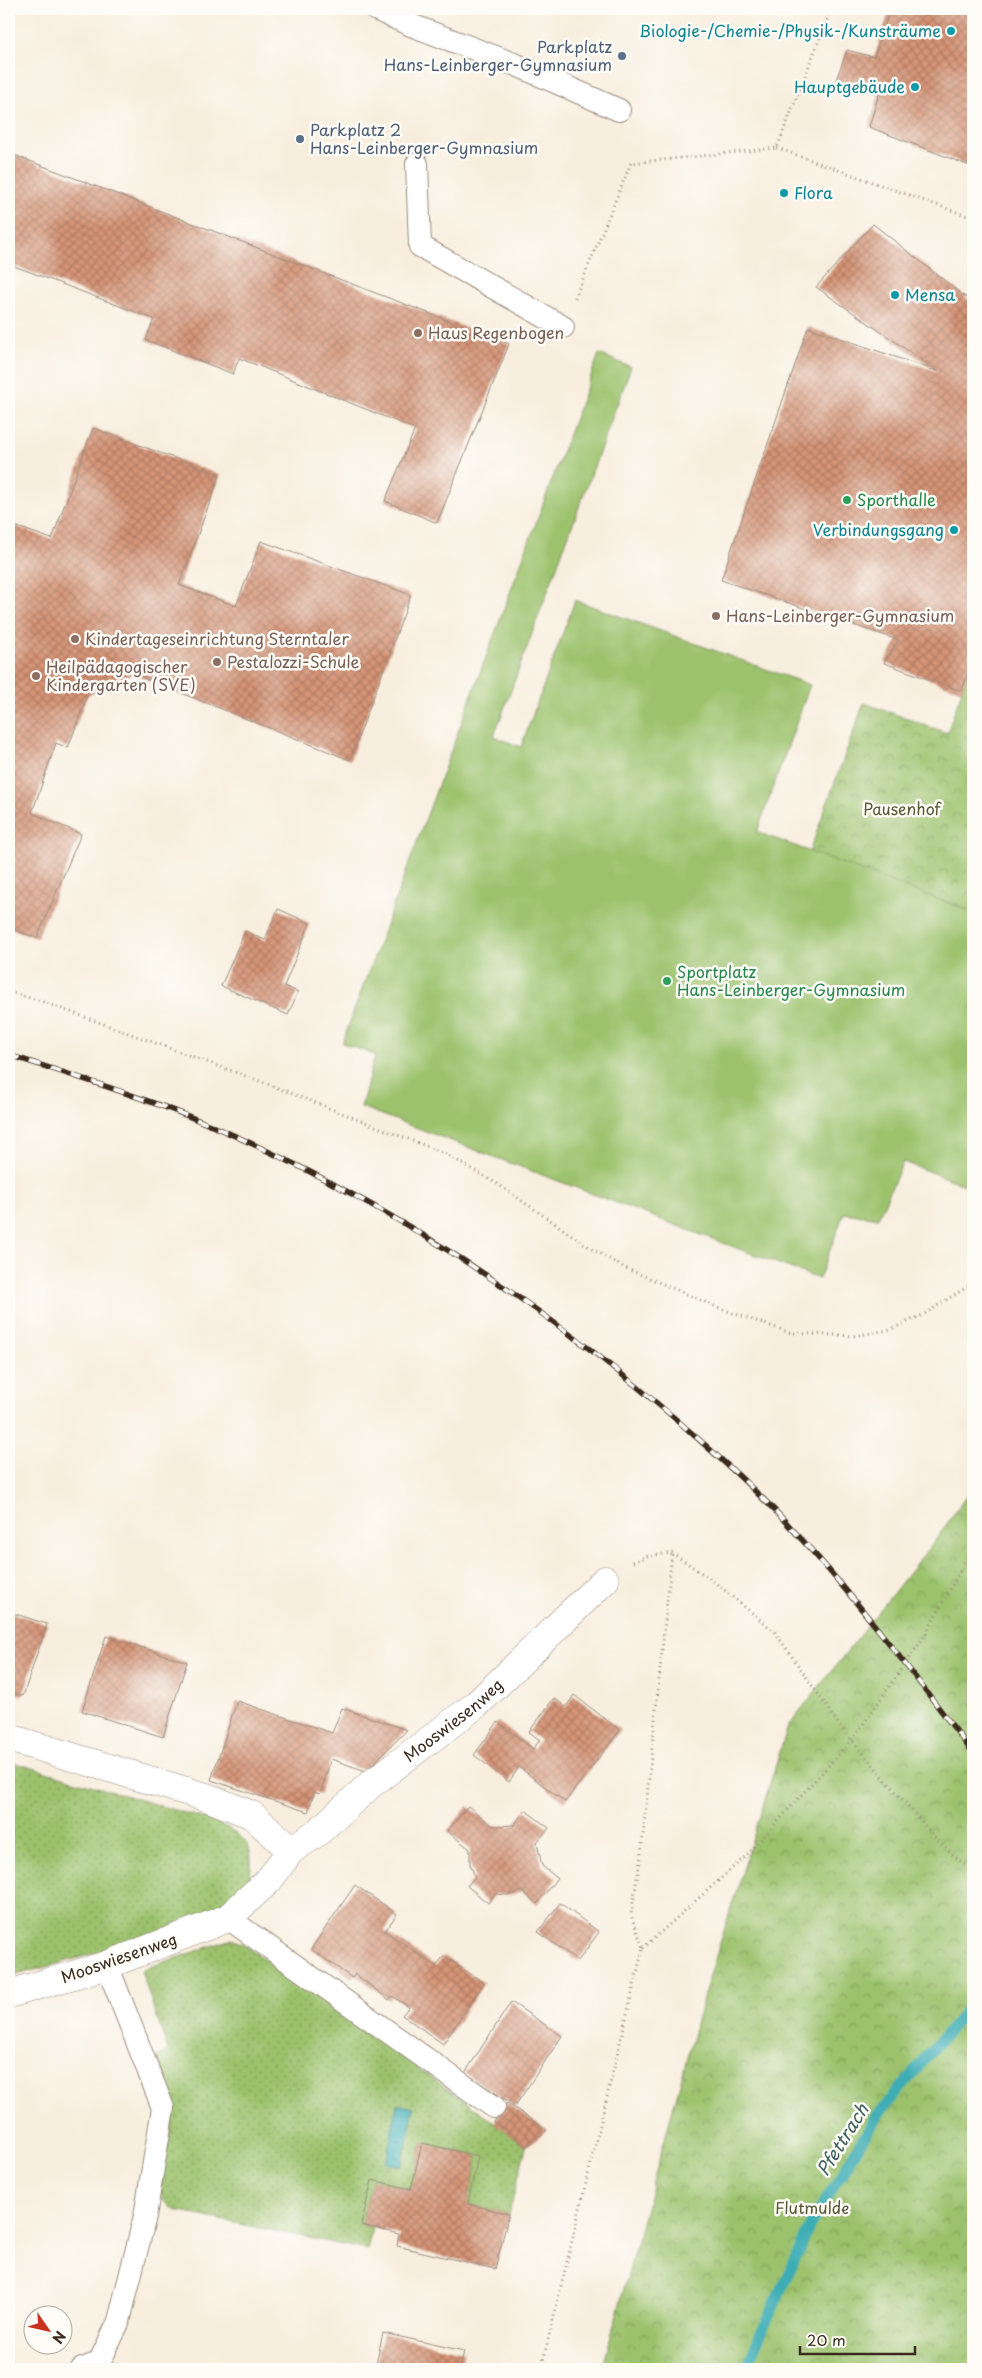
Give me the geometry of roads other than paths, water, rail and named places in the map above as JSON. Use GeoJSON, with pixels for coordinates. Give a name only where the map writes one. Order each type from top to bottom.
{"type":"FeatureCollection","features":[{"type":"Feature","properties":{"kind":"street","name":"Mooswiesenweg"},"geometry":{"type":"LineString","coordinates":[[9,1994],[107,1965],[228,1918],[269,1880],[291,1850],[318,1832],[370,1785],[477,1704],[605,1580]]}},
{"type":"Feature","properties":{"kind":"street"},"geometry":{"type":"LineString","coordinates":[[9,1738],[209,1798],[252,1815],[291,1850]]}},
{"type":"Feature","properties":{"kind":"lane"},"geometry":{"type":"LineString","coordinates":[[374,9],[519,66],[619,110]]}},
{"type":"Feature","properties":{"kind":"lane"},"geometry":{"type":"LineString","coordinates":[[417,164],[420,246],[563,327]]}},
{"type":"Feature","properties":{"kind":"lane"},"geometry":{"type":"LineString","coordinates":[[228,1918],[494,2107]]}},
{"type":"Feature","properties":{"kind":"lane"},"geometry":{"type":"LineString","coordinates":[[82,2369],[99,2363],[119,2321],[145,2216],[163,2108],[107,1965]]}},
{"type":"Feature","properties":{"kind":"water"},"geometry":{"type":"Polygon","coordinates":[[[397,2104],[414,2108],[402,2166],[386,2163],[397,2104]]]}},
{"type":"Feature","properties":{"kind":"waterway","name":"Pfettrach"},"geometry":{"type":"LineString","coordinates":[[745,2369],[810,2226],[877,2116],[973,2002]]}},
{"type":"Feature","properties":{"kind":"railway"},"geometry":{"type":"LineString","coordinates":[[9,1055],[157,1104],[244,1140],[360,1198],[471,1265],[525,1301],[628,1379],[704,1444],[769,1504],[856,1603],[904,1662],[973,1753]]}},
{"type":"Feature","properties":{"kind":"place","name":"Biologie-/Chemie-/Physik-/Kunsträume"},"geometry":{"type":"Point","coordinates":[951,31]}},
{"type":"Feature","properties":{"kind":"place","name":"Parkplatz Hans-Leinberger-Gymnasium"},"geometry":{"type":"Point","coordinates":[622,56]}},
{"type":"Feature","properties":{"kind":"place","name":"Hauptgebäude"},"geometry":{"type":"Point","coordinates":[915,87]}},
{"type":"Feature","properties":{"kind":"place","name":"Parkplatz 2 Hans-Leinberger-Gymnasium"},"geometry":{"type":"Point","coordinates":[300,139]}},
{"type":"Feature","properties":{"kind":"place","name":"Flora"},"geometry":{"type":"Point","coordinates":[784,193]}},
{"type":"Feature","properties":{"kind":"place","name":"Mensa"},"geometry":{"type":"Point","coordinates":[895,295]}},
{"type":"Feature","properties":{"kind":"place","name":"Haus Regenbogen"},"geometry":{"type":"Point","coordinates":[418,333]}},
{"type":"Feature","properties":{"kind":"place","name":"Sporthalle"},"geometry":{"type":"Point","coordinates":[847,500]}},
{"type":"Feature","properties":{"kind":"place","name":"Verbindungsgang"},"geometry":{"type":"Point","coordinates":[954,530]}},
{"type":"Feature","properties":{"kind":"place","name":"Hans-Leinberger-Gymnasium"},"geometry":{"type":"Point","coordinates":[716,616]}},
{"type":"Feature","properties":{"kind":"place","name":"Kindertageseinrichtung Sterntaler"},"geometry":{"type":"Point","coordinates":[75,639]}},
{"type":"Feature","properties":{"kind":"place","name":"Pestalozzi-Schule"},"geometry":{"type":"Point","coordinates":[217,662]}},
{"type":"Feature","properties":{"kind":"place","name":"Heilpädagogischer Kindergarten (SVE)"},"geometry":{"type":"Point","coordinates":[36,676]}},
{"type":"Feature","properties":{"kind":"place","name":"Sportplatz Hans-Leinberger-Gymnasium"},"geometry":{"type":"Point","coordinates":[667,981]}},
{"type":"Feature","properties":{"kind":"park label","name":"Pausenhof"},"geometry":{"type":"Point","coordinates":[902,809]}},
{"type":"Feature","properties":{"kind":"park label","name":"Flutmulde"},"geometry":{"type":"Point","coordinates":[812,2208]}}]}
